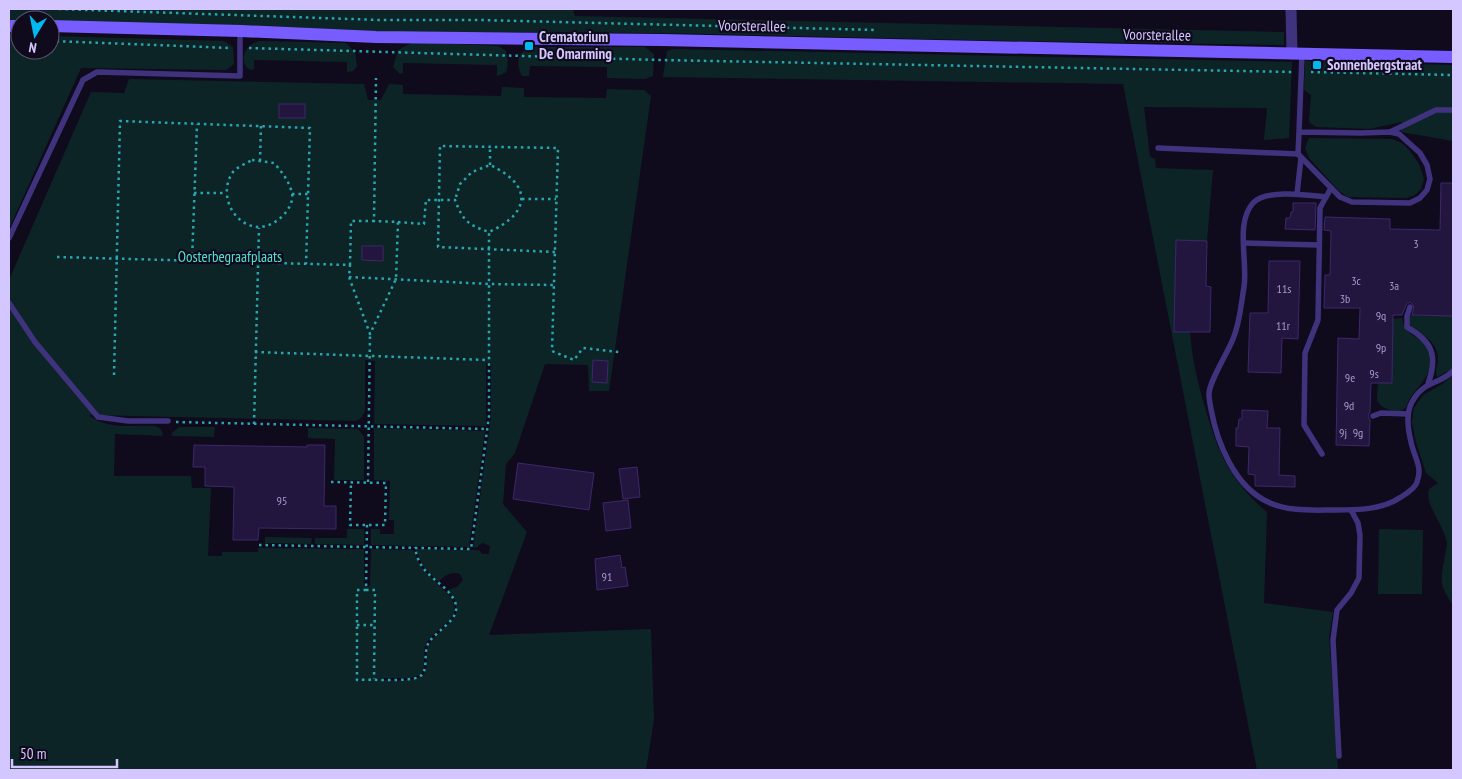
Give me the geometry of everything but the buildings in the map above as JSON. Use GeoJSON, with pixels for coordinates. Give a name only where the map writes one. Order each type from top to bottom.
{"type":"FeatureCollection","features":[{"type":"Feature","properties":{"kind":"main road","name":"Voorsterallee"},"geometry":{"type":"LineString","coordinates":[[60,26],[376,37],[662,40],[1453,57]]}},
{"type":"Feature","properties":{"kind":"street"},"geometry":{"type":"LineString","coordinates":[[1290,9],[1297,54]]}},
{"type":"Feature","properties":{"kind":"lane"},"geometry":{"type":"LineString","coordinates":[[9,238],[83,80],[97,72],[240,76],[240,31]]}},
{"type":"Feature","properties":{"kind":"lane"},"geometry":{"type":"LineString","coordinates":[[1297,54],[1301,72],[1300,156],[1297,194]]}},
{"type":"Feature","properties":{"kind":"lane"},"geometry":{"type":"LineString","coordinates":[[1390,132],[1436,110],[1453,110]]}},
{"type":"Feature","properties":{"kind":"lane"},"geometry":{"type":"LineString","coordinates":[[1158,148],[1300,156],[1340,197],[1352,202],[1410,203],[1420,198],[1427,190],[1430,179],[1427,165],[1420,153],[1399,134],[1390,132],[1361,134],[1299,132]]}},
{"type":"Feature","properties":{"kind":"lane"},"geometry":{"type":"LineString","coordinates":[[1322,454],[1304,426],[1305,353],[1318,320],[1320,208],[1331,188]]}},
{"type":"Feature","properties":{"kind":"lane"},"geometry":{"type":"LineString","coordinates":[[1326,197],[1297,194],[1262,196],[1253,203],[1244,218],[1245,277],[1240,316],[1233,338],[1209,393],[1213,418],[1224,454],[1243,484],[1268,502],[1298,510],[1350,510],[1377,507],[1400,498],[1417,484],[1420,468],[1411,442],[1408,414],[1411,404],[1417,394],[1428,384],[1444,378],[1453,371]]}},
{"type":"Feature","properties":{"kind":"lane"},"geometry":{"type":"LineString","coordinates":[[1244,243],[1319,245]]}},
{"type":"Feature","properties":{"kind":"lane"},"geometry":{"type":"LineString","coordinates":[[9,303],[34,342],[98,417],[128,422],[168,421]]}},
{"type":"Feature","properties":{"kind":"lane"},"geometry":{"type":"LineString","coordinates":[[1410,307],[1407,316],[1407,327],[1428,342],[1434,357],[1433,369],[1428,384]]}},
{"type":"Feature","properties":{"kind":"lane"},"geometry":{"type":"LineString","coordinates":[[1373,416],[1381,413],[1408,414]]}},
{"type":"Feature","properties":{"kind":"lane"},"geometry":{"type":"LineString","coordinates":[[1339,756],[1333,640],[1337,610],[1351,593],[1359,578],[1360,535],[1358,523],[1350,510]]}},
{"type":"Feature","properties":{"kind":"path"},"geometry":{"type":"LineString","coordinates":[[60,41],[669,60],[1453,75]]}},
{"type":"Feature","properties":{"kind":"path"},"geometry":{"type":"LineString","coordinates":[[374,222],[376,78]]}},
{"type":"Feature","properties":{"kind":"path"},"geometry":{"type":"LineString","coordinates":[[114,375],[120,121],[310,128],[306,264]]}},
{"type":"Feature","properties":{"kind":"path"},"geometry":{"type":"LineString","coordinates":[[192,261],[197,124]]}},
{"type":"Feature","properties":{"kind":"path"},"geometry":{"type":"LineString","coordinates":[[260,126],[260,161]]}},
{"type":"Feature","properties":{"kind":"path"},"geometry":{"type":"LineString","coordinates":[[555,252],[438,247],[440,146],[558,148],[556,199],[555,252],[552,351],[574,360],[583,348],[619,352]]}},
{"type":"Feature","properties":{"kind":"path"},"geometry":{"type":"LineString","coordinates":[[490,147],[490,165]]}},
{"type":"Feature","properties":{"kind":"path"},"geometry":{"type":"LineString","coordinates":[[252,160],[274,163],[286,177],[292,194],[288,210],[277,221],[259,227],[241,222],[230,208],[225,193],[233,172],[252,160]]}},
{"type":"Feature","properties":{"kind":"path"},"geometry":{"type":"LineString","coordinates":[[490,165],[504,172],[517,183],[522,198],[517,214],[505,225],[489,232],[474,227],[461,215],[455,200],[460,184],[472,172],[490,165]]}},
{"type":"Feature","properties":{"kind":"path"},"geometry":{"type":"LineString","coordinates":[[194,192],[225,193]]}},
{"type":"Feature","properties":{"kind":"path"},"geometry":{"type":"LineString","coordinates":[[292,194],[308,194]]}},
{"type":"Feature","properties":{"kind":"path"},"geometry":{"type":"LineString","coordinates":[[522,198],[556,199]]}},
{"type":"Feature","properties":{"kind":"path"},"geometry":{"type":"LineString","coordinates":[[368,483],[370,334],[349,277],[351,220],[424,224],[426,200],[455,200]]}},
{"type":"Feature","properties":{"kind":"path"},"geometry":{"type":"LineString","coordinates":[[370,334],[396,279],[398,222]]}},
{"type":"Feature","properties":{"kind":"path"},"geometry":{"type":"LineString","coordinates":[[254,424],[259,227]]}},
{"type":"Feature","properties":{"kind":"path"},"geometry":{"type":"LineString","coordinates":[[259,545],[471,548],[488,416],[489,232]]}},
{"type":"Feature","properties":{"kind":"path"},"geometry":{"type":"LineString","coordinates":[[56,257],[350,265]]}},
{"type":"Feature","properties":{"kind":"path"},"geometry":{"type":"LineString","coordinates":[[349,277],[489,284],[554,285]]}},
{"type":"Feature","properties":{"kind":"path"},"geometry":{"type":"LineString","coordinates":[[255,352],[488,360]]}},
{"type":"Feature","properties":{"kind":"path"},"geometry":{"type":"LineString","coordinates":[[168,421],[487,429]]}},
{"type":"Feature","properties":{"kind":"path"},"geometry":{"type":"LineString","coordinates":[[331,482],[351,482],[386,483],[385,525],[350,525],[351,482]]}},
{"type":"Feature","properties":{"kind":"path"},"geometry":{"type":"LineString","coordinates":[[366,590],[367,525]]}},
{"type":"Feature","properties":{"kind":"path"},"geometry":{"type":"LineString","coordinates":[[374,679],[375,590],[357,590],[357,680],[410,679],[421,676],[425,670],[424,654],[427,645],[455,614],[456,606],[452,598],[421,566],[416,556],[415,547]]}},
{"type":"Feature","properties":{"kind":"path"},"geometry":{"type":"LineString","coordinates":[[357,625],[375,625]]}},
{"type":"Feature","properties":{"kind":"green space"},"geometry":{"type":"Polygon","coordinates":[[[9,9],[573,9],[575,16],[1284,32],[1284,45],[657,33],[241,31],[60,21],[60,10],[10,10],[9,22],[9,9]]]}},
{"type":"Feature","properties":{"kind":"green space"},"geometry":{"type":"Polygon","coordinates":[[[9,35],[10,60],[60,60],[60,36],[224,41],[233,47],[234,64],[226,70],[81,68],[9,229],[9,35]]]}},
{"type":"Feature","properties":{"kind":"green space"},"geometry":{"type":"Polygon","coordinates":[[[260,41],[346,43],[355,52],[357,66],[353,71],[347,72],[347,62],[254,60],[254,69],[251,70],[245,64],[244,55],[250,46],[260,41]]]}},
{"type":"Feature","properties":{"kind":"green space"},"geometry":{"type":"Polygon","coordinates":[[[413,42],[498,46],[506,51],[507,68],[505,73],[497,76],[497,65],[403,63],[403,73],[400,74],[393,67],[398,50],[413,42]]]}},
{"type":"Feature","properties":{"kind":"green space"},"geometry":{"type":"Polygon","coordinates":[[[529,47],[645,47],[654,54],[653,76],[645,79],[607,78],[607,67],[530,66],[529,76],[522,76],[518,63],[522,52],[529,47]]]}},
{"type":"Feature","properties":{"kind":"green space"},"geometry":{"type":"Polygon","coordinates":[[[673,49],[1292,62],[1289,138],[1264,140],[1267,108],[1144,107],[1150,157],[1155,159],[1156,168],[1213,170],[1207,241],[1174,332],[1190,332],[1199,386],[1214,436],[1234,476],[1267,512],[1264,603],[1333,612],[1329,637],[1338,770],[1257,770],[1123,84],[663,77],[667,51],[673,49]]]}},
{"type":"Feature","properties":{"kind":"green space"},"geometry":{"type":"Polygon","coordinates":[[[1305,61],[1453,65],[1453,141],[1401,132],[1402,122],[1369,129],[1316,127],[1309,122],[1311,95],[1304,90],[1305,61]]]}},
{"type":"Feature","properties":{"kind":"green space","name":"Oosterbegraafplaats"},"geometry":{"type":"Polygon","coordinates":[[[129,79],[364,84],[368,100],[381,100],[389,84],[403,85],[403,94],[501,96],[502,87],[524,88],[524,97],[606,98],[607,89],[644,90],[651,96],[609,391],[589,391],[588,365],[545,364],[515,453],[506,464],[503,504],[527,532],[489,635],[651,629],[654,720],[646,770],[9,770],[9,280],[91,92],[124,93],[129,79]],[[365,360],[365,411],[357,421],[89,415],[103,423],[154,426],[162,432],[163,436],[115,434],[114,476],[191,476],[192,488],[211,488],[208,556],[222,556],[222,552],[258,552],[258,548],[364,549],[364,586],[370,586],[371,549],[413,550],[421,567],[452,598],[455,610],[450,620],[426,644],[424,668],[420,675],[410,678],[381,678],[381,680],[407,680],[424,674],[428,646],[456,614],[456,602],[447,590],[457,587],[463,580],[460,574],[454,573],[445,576],[438,582],[422,565],[416,549],[479,550],[482,554],[489,554],[490,546],[483,543],[473,548],[491,416],[491,363],[486,363],[486,426],[374,424],[375,361],[365,360]]]}},
{"type":"Feature","properties":{"kind":"green space"},"geometry":{"type":"Polygon","coordinates":[[[1309,138],[1392,139],[1402,143],[1419,164],[1424,179],[1421,189],[1415,195],[1406,198],[1348,197],[1339,191],[1309,158],[1305,148],[1309,138]]]}},
{"type":"Feature","properties":{"kind":"green space"},"geometry":{"type":"Polygon","coordinates":[[[1409,315],[1453,316],[1453,365],[1450,370],[1437,377],[1438,354],[1436,348],[1429,339],[1409,324],[1409,315]]]}},
{"type":"Feature","properties":{"kind":"green space"},"geometry":{"type":"Polygon","coordinates":[[[1402,318],[1408,330],[1426,345],[1431,357],[1431,363],[1430,369],[1406,407],[1395,411],[1380,405],[1377,395],[1378,383],[1392,383],[1393,319],[1402,318]]]}},
{"type":"Feature","properties":{"kind":"green space"},"geometry":{"type":"Polygon","coordinates":[[[1453,375],[1453,605],[1445,592],[1442,582],[1447,541],[1431,507],[1428,495],[1429,489],[1438,483],[1426,473],[1412,422],[1414,408],[1423,395],[1444,383],[1453,375]]]}},
{"type":"Feature","properties":{"kind":"green space"},"geometry":{"type":"Polygon","coordinates":[[[179,427],[215,427],[214,437],[172,436],[172,433],[179,427]]]}},
{"type":"Feature","properties":{"kind":"green space"},"geometry":{"type":"Polygon","coordinates":[[[308,428],[358,429],[364,437],[364,480],[334,480],[335,439],[308,438],[308,428]]]}},
{"type":"Feature","properties":{"kind":"green space"},"geometry":{"type":"Polygon","coordinates":[[[374,428],[485,431],[469,547],[371,545],[371,529],[380,529],[380,534],[394,534],[394,520],[389,520],[390,481],[374,480],[374,428]]]}},
{"type":"Feature","properties":{"kind":"green space"},"geometry":{"type":"Polygon","coordinates":[[[347,529],[364,529],[364,545],[315,544],[315,538],[347,538],[347,529]]]}},
{"type":"Feature","properties":{"kind":"green space"},"geometry":{"type":"Polygon","coordinates":[[[1379,529],[1423,530],[1422,594],[1378,594],[1379,529]]]}},
{"type":"Feature","properties":{"kind":"green space"},"geometry":{"type":"Polygon","coordinates":[[[265,537],[312,538],[311,544],[265,543],[265,537]]]}},
{"type":"Feature","properties":{"kind":"place","name":"Crematorium De Omarming"},"geometry":{"type":"Point","coordinates":[529,46]}},
{"type":"Feature","properties":{"kind":"place","name":"Sonnenbergstraat"},"geometry":{"type":"Point","coordinates":[1317,65]}}]}
